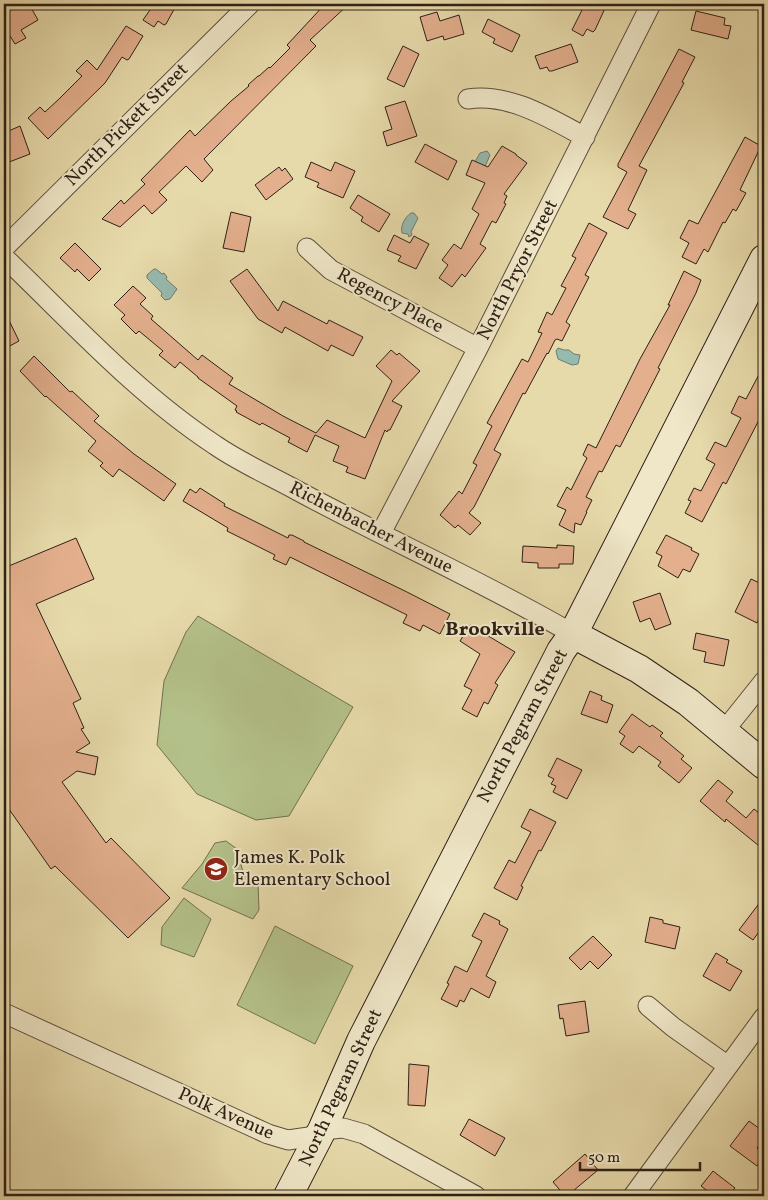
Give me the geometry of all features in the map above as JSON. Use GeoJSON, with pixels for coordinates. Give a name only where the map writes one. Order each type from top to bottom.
{"type":"FeatureCollection","features":[{"type":"Feature","properties":{"kind":"street","name":"North Pickett Street"},"geometry":{"type":"LineString","coordinates":[[4,248],[250,4]]}},
{"type":"Feature","properties":{"kind":"street","name":"North Pryor Street"},"geometry":{"type":"LineString","coordinates":[[382,533],[478,348],[651,4]]}},
{"type":"Feature","properties":{"kind":"street"},"geometry":{"type":"LineString","coordinates":[[468,99],[481,97],[514,103],[585,137]]}},
{"type":"Feature","properties":{"kind":"street","name":"Regency Place"},"geometry":{"type":"LineString","coordinates":[[306,248],[331,270],[478,348]]}},
{"type":"Feature","properties":{"kind":"street","name":"Richenbacher Avenue"},"geometry":{"type":"LineString","coordinates":[[4,257],[108,359],[145,392],[209,441],[313,499],[535,612],[639,669],[688,702],[764,766]]}},
{"type":"Feature","properties":{"kind":"street","name":"North Pegram Street"},"geometry":{"type":"LineString","coordinates":[[288,1196],[322,1130],[361,1041],[416,932],[561,650],[573,634],[764,259]]}},
{"type":"Feature","properties":{"kind":"street"},"geometry":{"type":"LineString","coordinates":[[724,731],[764,681]]}},
{"type":"Feature","properties":{"kind":"street"},"geometry":{"type":"LineString","coordinates":[[648,1006],[673,1027],[728,1066]]}},
{"type":"Feature","properties":{"kind":"street","name":"Polk Avenue"},"geometry":{"type":"LineString","coordinates":[[4,1013],[268,1134],[288,1140],[309,1137],[322,1130],[343,1128],[364,1134],[476,1196]]}},
{"type":"Feature","properties":{"kind":"street"},"geometry":{"type":"LineString","coordinates":[[633,1196],[764,1017]]}},
{"type":"Feature","properties":{"kind":"green space"},"geometry":{"type":"Polygon","coordinates":[[[198,616],[353,707],[289,816],[256,820],[197,794],[157,745],[164,681],[186,632],[198,616]]]}},
{"type":"Feature","properties":{"kind":"green space"},"geometry":{"type":"Polygon","coordinates":[[[226,841],[237,849],[244,876],[258,883],[259,910],[253,919],[182,888],[202,864],[215,843],[226,841]]]}},
{"type":"Feature","properties":{"kind":"green space"},"geometry":{"type":"Polygon","coordinates":[[[184,898],[211,919],[194,957],[161,945],[162,927],[184,898]]]}},
{"type":"Feature","properties":{"kind":"green space"},"geometry":{"type":"Polygon","coordinates":[[[275,926],[353,966],[315,1044],[237,1005],[275,926]]]}},
{"type":"Feature","properties":{"kind":"water"},"geometry":{"type":"Polygon","coordinates":[[[487,151],[490,155],[484,169],[473,165],[480,153],[487,151]]]}},
{"type":"Feature","properties":{"kind":"water"},"geometry":{"type":"Polygon","coordinates":[[[411,213],[414,213],[418,218],[411,232],[412,235],[409,237],[408,234],[402,233],[402,225],[411,213]]]}},
{"type":"Feature","properties":{"kind":"water"},"geometry":{"type":"Polygon","coordinates":[[[154,269],[162,274],[164,273],[167,277],[166,279],[177,289],[170,299],[165,300],[161,296],[162,293],[147,278],[147,275],[154,269]]]}},
{"type":"Feature","properties":{"kind":"water"},"geometry":{"type":"Polygon","coordinates":[[[558,348],[580,355],[578,364],[572,365],[558,359],[556,351],[558,348]]]}},
{"type":"Feature","properties":{"kind":"building"},"geometry":{"type":"Polygon","coordinates":[[[21,4],[29,4],[38,20],[21,30],[26,38],[15,44],[10,36],[4,40],[4,14],[21,4]]]}},
{"type":"Feature","properties":{"kind":"building"},"geometry":{"type":"Polygon","coordinates":[[[154,4],[177,4],[166,24],[164,25],[158,21],[154,27],[143,20],[154,4]]]}},
{"type":"Feature","properties":{"kind":"building"},"geometry":{"type":"Polygon","coordinates":[[[325,4],[349,4],[310,40],[316,46],[204,159],[213,170],[202,182],[186,166],[159,192],[167,200],[152,214],[144,205],[120,227],[102,219],[121,200],[124,204],[145,184],[141,180],[190,130],[195,136],[248,85],[270,68],[290,48],[287,45],[325,4]]]}},
{"type":"Feature","properties":{"kind":"building"},"geometry":{"type":"Polygon","coordinates":[[[585,4],[607,4],[595,30],[593,32],[587,29],[583,36],[572,30],[585,4]]]}},
{"type":"Feature","properties":{"kind":"building"},"geometry":{"type":"Polygon","coordinates":[[[696,11],[725,18],[724,25],[731,26],[728,39],[691,30],[696,11]]]}},
{"type":"Feature","properties":{"kind":"building"},"geometry":{"type":"Polygon","coordinates":[[[437,12],[440,21],[459,15],[464,34],[444,40],[443,36],[427,41],[420,17],[437,12]]]}},
{"type":"Feature","properties":{"kind":"building"},"geometry":{"type":"Polygon","coordinates":[[[488,19],[520,35],[512,52],[493,43],[495,39],[482,32],[488,19]]]}},
{"type":"Feature","properties":{"kind":"building"},"geometry":{"type":"Polygon","coordinates":[[[126,26],[143,36],[129,59],[127,60],[122,57],[105,83],[48,139],[28,118],[40,107],[45,112],[59,99],[82,76],[76,71],[87,60],[97,70],[126,26]]]}},
{"type":"Feature","properties":{"kind":"building"},"geometry":{"type":"Polygon","coordinates":[[[571,44],[578,62],[552,71],[549,71],[547,67],[540,69],[535,56],[571,44]]]}},
{"type":"Feature","properties":{"kind":"building"},"geometry":{"type":"Polygon","coordinates":[[[403,46],[419,54],[404,87],[387,79],[403,46]]]}},
{"type":"Feature","properties":{"kind":"building"},"geometry":{"type":"Polygon","coordinates":[[[679,49],[695,57],[682,82],[684,83],[639,166],[647,170],[628,210],[636,214],[628,229],[603,217],[627,172],[618,167],[618,164],[679,49]]]}},
{"type":"Feature","properties":{"kind":"building"},"geometry":{"type":"Polygon","coordinates":[[[405,101],[417,136],[387,146],[383,132],[392,129],[385,107],[405,101]]]}},
{"type":"Feature","properties":{"kind":"building"},"geometry":{"type":"Polygon","coordinates":[[[20,126],[30,154],[4,164],[4,133],[20,126]]]}},
{"type":"Feature","properties":{"kind":"building"},"geometry":{"type":"Polygon","coordinates":[[[745,137],[761,146],[740,190],[746,193],[736,211],[733,209],[725,223],[723,222],[708,252],[704,249],[696,264],[682,257],[689,243],[680,238],[689,220],[698,224],[745,137]]]}},
{"type":"Feature","properties":{"kind":"building"},"geometry":{"type":"Polygon","coordinates":[[[425,144],[457,161],[448,180],[415,162],[425,144]]]}},
{"type":"Feature","properties":{"kind":"building"},"geometry":{"type":"Polygon","coordinates":[[[502,146],[527,163],[504,194],[507,196],[504,203],[506,204],[496,223],[492,221],[480,244],[486,248],[465,277],[462,274],[452,287],[439,278],[448,265],[442,260],[454,244],[461,249],[479,214],[472,209],[485,183],[466,175],[472,160],[488,167],[502,146]]]}},
{"type":"Feature","properties":{"kind":"building"},"geometry":{"type":"Polygon","coordinates":[[[311,162],[331,171],[335,162],[355,171],[343,198],[317,187],[319,183],[305,177],[311,162]]]}},
{"type":"Feature","properties":{"kind":"building"},"geometry":{"type":"Polygon","coordinates":[[[279,167],[282,171],[285,168],[293,179],[266,200],[255,185],[279,167]]]}},
{"type":"Feature","properties":{"kind":"building"},"geometry":{"type":"Polygon","coordinates":[[[358,195],[390,214],[379,232],[361,221],[363,217],[350,208],[358,195]]]}},
{"type":"Feature","properties":{"kind":"building"},"geometry":{"type":"Polygon","coordinates":[[[231,212],[251,217],[244,252],[223,248],[231,212]]]}},
{"type":"Feature","properties":{"kind":"building"},"geometry":{"type":"Polygon","coordinates":[[[589,223],[607,233],[585,275],[589,277],[566,322],[570,325],[562,341],[555,340],[525,394],[523,393],[494,450],[501,454],[474,507],[469,513],[481,523],[470,535],[458,525],[455,528],[440,515],[459,491],[462,494],[477,465],[473,463],[492,426],[487,423],[522,359],[528,362],[542,333],[538,332],[547,312],[552,315],[566,288],[561,286],[576,258],[572,256],[589,223]]]}},
{"type":"Feature","properties":{"kind":"building"},"geometry":{"type":"Polygon","coordinates":[[[394,235],[410,243],[414,236],[429,244],[416,269],[398,261],[401,256],[387,250],[394,235]]]}},
{"type":"Feature","properties":{"kind":"building"},"geometry":{"type":"Polygon","coordinates":[[[75,243],[101,269],[89,281],[77,269],[75,272],[60,258],[75,243]]]}},
{"type":"Feature","properties":{"kind":"building"},"geometry":{"type":"Polygon","coordinates":[[[247,269],[278,311],[283,301],[327,324],[329,320],[363,337],[353,356],[331,345],[328,351],[285,327],[282,333],[258,319],[230,281],[247,269]]]}},
{"type":"Feature","properties":{"kind":"building"},"geometry":{"type":"Polygon","coordinates":[[[684,271],[701,280],[696,293],[620,447],[616,445],[602,472],[599,471],[586,497],[592,500],[581,525],[575,523],[574,533],[559,525],[566,510],[557,506],[567,487],[571,490],[587,458],[583,455],[588,444],[596,448],[640,359],[670,305],[668,305],[684,271]]]}},
{"type":"Feature","properties":{"kind":"building"},"geometry":{"type":"Polygon","coordinates":[[[133,286],[146,298],[140,304],[153,316],[151,319],[198,360],[202,355],[233,378],[229,384],[316,433],[327,420],[365,438],[392,381],[376,366],[391,350],[397,355],[399,353],[420,371],[392,401],[402,406],[390,430],[387,432],[385,430],[365,479],[346,472],[348,467],[333,461],[339,446],[315,435],[307,452],[288,442],[290,438],[236,412],[237,406],[198,378],[180,362],[175,368],[159,355],[163,351],[139,331],[136,334],[121,319],[125,315],[114,305],[133,286]]]}},
{"type":"Feature","properties":{"kind":"building"},"geometry":{"type":"Polygon","coordinates":[[[4,310],[19,341],[4,349],[4,310]]]}},
{"type":"Feature","properties":{"kind":"building"},"geometry":{"type":"Polygon","coordinates":[[[34,356],[70,392],[72,391],[99,416],[94,421],[134,454],[176,484],[164,501],[119,469],[113,477],[100,466],[103,463],[88,451],[96,441],[45,397],[20,371],[34,356]]]}},
{"type":"Feature","properties":{"kind":"building"},"geometry":{"type":"Polygon","coordinates":[[[764,365],[764,418],[761,416],[726,484],[723,482],[702,522],[685,513],[691,501],[688,500],[694,488],[701,491],[715,464],[706,459],[715,442],[726,447],[741,418],[731,413],[739,396],[746,399],[764,365]]]}},
{"type":"Feature","properties":{"kind":"building"},"geometry":{"type":"Polygon","coordinates":[[[200,488],[225,504],[224,506],[288,538],[289,535],[292,535],[450,614],[440,634],[423,625],[420,631],[403,623],[407,615],[290,557],[286,565],[273,559],[275,555],[227,531],[228,528],[183,501],[190,489],[196,493],[200,488]]]}},
{"type":"Feature","properties":{"kind":"building"},"geometry":{"type":"Polygon","coordinates":[[[666,535],[692,548],[691,550],[699,554],[690,572],[683,569],[678,578],[658,566],[662,556],[656,553],[666,535]]]}},
{"type":"Feature","properties":{"kind":"building"},"geometry":{"type":"Polygon","coordinates":[[[76,538],[94,579],[36,604],[81,699],[73,703],[84,728],[81,729],[90,743],[76,752],[98,757],[95,775],[77,771],[62,782],[106,843],[111,838],[170,898],[128,938],[55,866],[51,869],[4,802],[4,568],[76,538]]]}},
{"type":"Feature","properties":{"kind":"building"},"geometry":{"type":"Polygon","coordinates":[[[557,545],[574,546],[573,564],[559,564],[559,568],[538,568],[538,563],[522,562],[523,546],[557,548],[557,545]]]}},
{"type":"Feature","properties":{"kind":"building"},"geometry":{"type":"Polygon","coordinates":[[[751,579],[764,585],[764,600],[760,609],[763,611],[757,623],[735,612],[751,579]]]}},
{"type":"Feature","properties":{"kind":"building"},"geometry":{"type":"Polygon","coordinates":[[[660,593],[671,624],[655,630],[650,618],[640,622],[633,602],[660,593]]]}},
{"type":"Feature","properties":{"kind":"building"},"geometry":{"type":"Polygon","coordinates":[[[470,625],[515,652],[495,683],[498,685],[488,704],[484,702],[477,717],[462,709],[472,690],[464,686],[480,654],[460,641],[470,625]]]}},
{"type":"Feature","properties":{"kind":"building"},"geometry":{"type":"Polygon","coordinates":[[[696,633],[729,640],[724,666],[704,662],[706,652],[693,649],[696,633]]]}},
{"type":"Feature","properties":{"kind":"building"},"geometry":{"type":"Polygon","coordinates":[[[590,691],[602,696],[601,700],[613,705],[607,723],[581,714],[590,691]]]}},
{"type":"Feature","properties":{"kind":"building"},"geometry":{"type":"Polygon","coordinates":[[[632,714],[650,727],[652,725],[663,733],[660,736],[684,756],[681,759],[692,768],[679,783],[658,766],[661,762],[639,746],[633,753],[620,744],[625,736],[619,732],[632,714]]]}},
{"type":"Feature","properties":{"kind":"building"},"geometry":{"type":"Polygon","coordinates":[[[557,758],[582,770],[567,799],[553,792],[556,786],[551,784],[554,779],[548,776],[557,758]]]}},
{"type":"Feature","properties":{"kind":"building"},"geometry":{"type":"Polygon","coordinates":[[[718,780],[733,792],[726,801],[746,818],[754,809],[764,817],[764,850],[726,819],[725,822],[700,801],[718,780]]]}},
{"type":"Feature","properties":{"kind":"building"},"geometry":{"type":"Polygon","coordinates":[[[530,809],[556,822],[521,886],[523,887],[517,900],[494,888],[509,860],[515,863],[531,832],[521,827],[530,809]]]}},
{"type":"Feature","properties":{"kind":"building"},"geometry":{"type":"Polygon","coordinates":[[[764,897],[764,925],[753,940],[739,930],[764,897]]]}},
{"type":"Feature","properties":{"kind":"building"},"geometry":{"type":"Polygon","coordinates":[[[484,913],[500,921],[499,924],[508,929],[486,976],[496,982],[489,998],[471,988],[464,1002],[460,1000],[457,1007],[441,999],[449,984],[447,983],[455,966],[467,972],[482,941],[472,936],[484,913]]]}},
{"type":"Feature","properties":{"kind":"building"},"geometry":{"type":"Polygon","coordinates":[[[650,917],[663,920],[663,923],[680,927],[675,949],[645,942],[650,917]]]}},
{"type":"Feature","properties":{"kind":"building"},"geometry":{"type":"Polygon","coordinates":[[[593,936],[612,955],[598,969],[590,961],[581,970],[569,958],[593,936]]]}},
{"type":"Feature","properties":{"kind":"building"},"geometry":{"type":"Polygon","coordinates":[[[716,953],[728,960],[726,962],[742,971],[730,991],[703,976],[716,953]]]}},
{"type":"Feature","properties":{"kind":"building"},"geometry":{"type":"Polygon","coordinates":[[[585,1001],[589,1032],[566,1036],[563,1018],[560,1019],[558,1005],[585,1001]]]}},
{"type":"Feature","properties":{"kind":"building"},"geometry":{"type":"Polygon","coordinates":[[[409,1064],[429,1066],[425,1106],[408,1105],[409,1064]]]}},
{"type":"Feature","properties":{"kind":"building"},"geometry":{"type":"Polygon","coordinates":[[[469,1119],[505,1138],[495,1156],[460,1135],[469,1119]]]}},
{"type":"Feature","properties":{"kind":"building"},"geometry":{"type":"Polygon","coordinates":[[[749,1121],[764,1132],[764,1138],[757,1148],[764,1154],[764,1157],[757,1166],[730,1146],[749,1121]]]}},
{"type":"Feature","properties":{"kind":"building"},"geometry":{"type":"Polygon","coordinates":[[[585,1154],[598,1170],[565,1196],[553,1182],[585,1154]]]}},
{"type":"Feature","properties":{"kind":"building"},"geometry":{"type":"Polygon","coordinates":[[[713,1171],[735,1188],[729,1196],[714,1196],[701,1186],[713,1171]]]}},
{"type":"Feature","properties":{"kind":"place","name":"James K. Polk Elementary School"},"geometry":{"type":"Point","coordinates":[216,869]}},
{"type":"Feature","properties":{"kind":"district","name":"Brookville"},"geometry":{"type":"Point","coordinates":[495,630]}}]}
